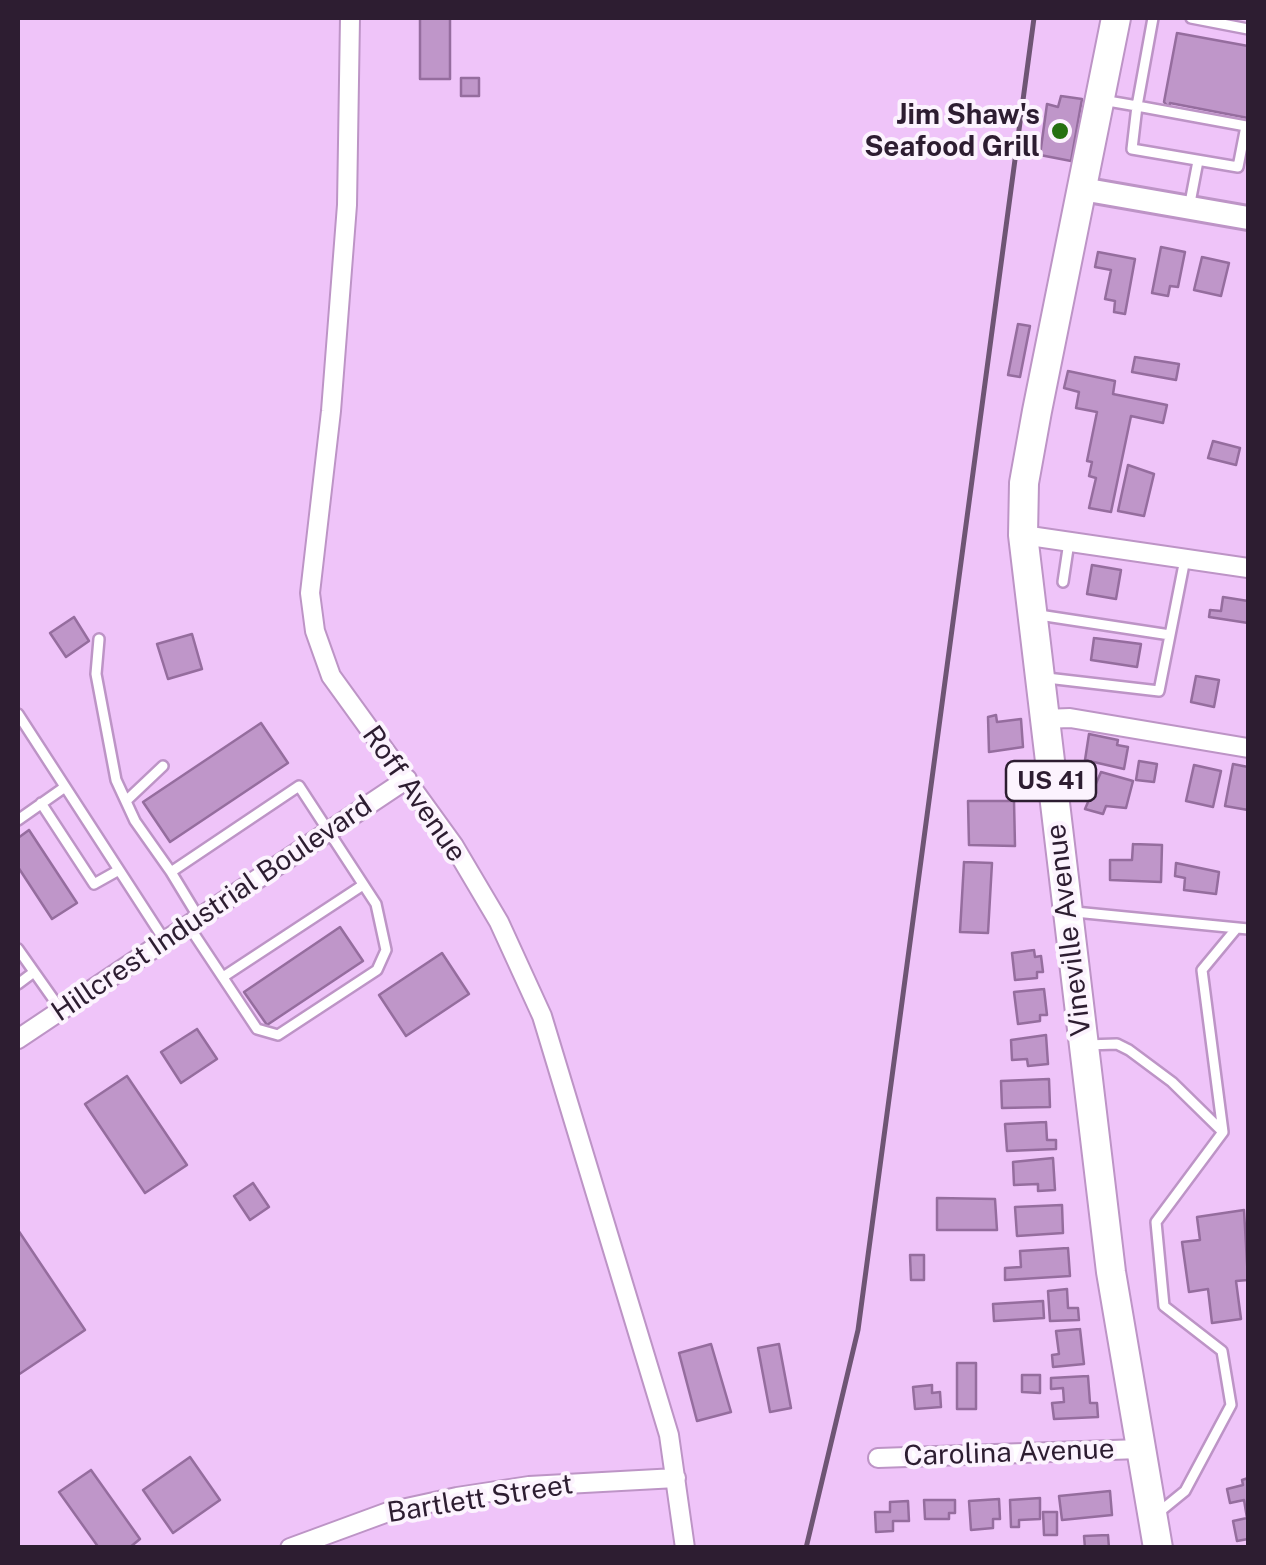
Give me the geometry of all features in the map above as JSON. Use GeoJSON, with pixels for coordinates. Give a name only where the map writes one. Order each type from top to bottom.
{"type":"FeatureCollection","features":[{"type":"Feature","properties":{"kind":"main road","name":"Vineville Avenue"},"geometry":{"type":"LineString","coordinates":[[1116,18],[1024,483],[1023,535],[1083,1045],[1140,1449],[1158,1548]]}},
{"type":"Feature","properties":{"kind":"street","name":"Roff Avenue"},"geometry":{"type":"LineString","coordinates":[[350,18],[345,224],[310,594],[315,631],[331,676],[408,779],[499,922],[542,1016],[645,1352],[676,1478],[685,1548]]}},
{"type":"Feature","properties":{"kind":"street"},"geometry":{"type":"LineString","coordinates":[[1082,189],[1248,218]]}},
{"type":"Feature","properties":{"kind":"street"},"geometry":{"type":"LineString","coordinates":[[1023,535],[1248,568]]}},
{"type":"Feature","properties":{"kind":"street"},"geometry":{"type":"LineString","coordinates":[[1044,719],[1070,718],[1248,748]]}},
{"type":"Feature","properties":{"kind":"street","name":"Hillcrest Industrial Boulevard"},"geometry":{"type":"LineString","coordinates":[[18,1039],[408,779]]}},
{"type":"Feature","properties":{"kind":"street","name":"Carolina Avenue"},"geometry":{"type":"LineString","coordinates":[[878,1458],[1140,1449]]}},
{"type":"Feature","properties":{"kind":"street","name":"Bartlett Street"},"geometry":{"type":"LineString","coordinates":[[290,1548],[388,1512],[457,1498],[530,1486],[676,1478]]}},
{"type":"Feature","properties":{"kind":"lane"},"geometry":{"type":"LineString","coordinates":[[1100,100],[1137,106],[1246,126],[1238,167],[1132,149],[1137,106],[1153,18]]}},
{"type":"Feature","properties":{"kind":"lane"},"geometry":{"type":"LineString","coordinates":[[1191,18],[1248,29]]}},
{"type":"Feature","properties":{"kind":"lane"},"geometry":{"type":"LineString","coordinates":[[1190,208],[1198,161]]}},
{"type":"Feature","properties":{"kind":"lane"},"geometry":{"type":"LineString","coordinates":[[1063,582],[1069,542]]}},
{"type":"Feature","properties":{"kind":"lane"},"geometry":{"type":"LineString","coordinates":[[1039,678],[1159,692],[1185,559]]}},
{"type":"Feature","properties":{"kind":"lane"},"geometry":{"type":"LineString","coordinates":[[1032,614],[1170,635]]}},
{"type":"Feature","properties":{"kind":"lane"},"geometry":{"type":"LineString","coordinates":[[99,639],[96,674],[116,780],[170,872],[223,977],[257,1029],[278,1035],[377,970],[386,950],[376,904],[299,786],[170,872]]}},
{"type":"Feature","properties":{"kind":"lane"},"geometry":{"type":"LineString","coordinates":[[18,714],[165,941]]}},
{"type":"Feature","properties":{"kind":"lane"},"geometry":{"type":"LineString","coordinates":[[126,801],[163,766]]}},
{"type":"Feature","properties":{"kind":"lane"},"geometry":{"type":"LineString","coordinates":[[18,820],[65,787]]}},
{"type":"Feature","properties":{"kind":"lane"},"geometry":{"type":"LineString","coordinates":[[42,803],[94,884],[118,870]]}},
{"type":"Feature","properties":{"kind":"lane"},"geometry":{"type":"LineString","coordinates":[[223,977],[363,884]]}},
{"type":"Feature","properties":{"kind":"lane"},"geometry":{"type":"LineString","coordinates":[[1067,912],[1248,930]]}},
{"type":"Feature","properties":{"kind":"lane"},"geometry":{"type":"LineString","coordinates":[[1152,1518],[1185,1491],[1231,1406],[1222,1350],[1164,1306],[1156,1222],[1222,1132],[1202,970],[1236,929]]}},
{"type":"Feature","properties":{"kind":"lane"},"geometry":{"type":"LineString","coordinates":[[18,948],[61,1010]]}},
{"type":"Feature","properties":{"kind":"lane"},"geometry":{"type":"LineString","coordinates":[[18,984],[34,972]]}},
{"type":"Feature","properties":{"kind":"lane"},"geometry":{"type":"LineString","coordinates":[[1083,1045],[1117,1044],[1130,1050],[1172,1082],[1222,1132]]}},
{"type":"Feature","properties":{"kind":"building"},"geometry":{"type":"Polygon","coordinates":[[[420,18],[450,18],[450,79],[420,79],[420,18]]]}},
{"type":"Feature","properties":{"kind":"building"},"geometry":{"type":"Polygon","coordinates":[[[1177,33],[1248,46],[1248,118],[1170,103],[1169,108],[1164,102],[1177,33]]]}},
{"type":"Feature","properties":{"kind":"building"},"geometry":{"type":"Polygon","coordinates":[[[461,78],[479,78],[479,96],[461,96],[461,78]]]}},
{"type":"Feature","properties":{"kind":"building","name":"Jim Shaw's Seafood Grill"},"geometry":{"type":"Polygon","coordinates":[[[1061,96],[1082,99],[1071,161],[1040,155],[1047,104],[1058,107],[1061,96]]]}},
{"type":"Feature","properties":{"kind":"building"},"geometry":{"type":"Polygon","coordinates":[[[1161,247],[1185,252],[1178,287],[1170,286],[1168,296],[1152,293],[1161,247]]]}},
{"type":"Feature","properties":{"kind":"building"},"geometry":{"type":"Polygon","coordinates":[[[1098,252],[1135,259],[1125,314],[1114,312],[1115,301],[1105,299],[1111,270],[1095,267],[1098,252]]]}},
{"type":"Feature","properties":{"kind":"building"},"geometry":{"type":"Polygon","coordinates":[[[1202,257],[1229,263],[1221,296],[1194,290],[1202,257]]]}},
{"type":"Feature","properties":{"kind":"building"},"geometry":{"type":"Polygon","coordinates":[[[1018,324],[1030,326],[1020,377],[1008,375],[1018,324]]]}},
{"type":"Feature","properties":{"kind":"building"},"geometry":{"type":"Polygon","coordinates":[[[1135,357],[1179,364],[1176,380],[1132,372],[1135,357]]]}},
{"type":"Feature","properties":{"kind":"building"},"geometry":{"type":"Polygon","coordinates":[[[1068,371],[1115,381],[1113,394],[1167,405],[1163,423],[1131,416],[1111,512],[1089,508],[1096,478],[1089,476],[1092,462],[1087,461],[1097,412],[1076,408],[1079,392],[1064,388],[1068,371]]]}},
{"type":"Feature","properties":{"kind":"building"},"geometry":{"type":"Polygon","coordinates":[[[1213,441],[1240,448],[1236,465],[1208,458],[1213,441]]]}},
{"type":"Feature","properties":{"kind":"building"},"geometry":{"type":"Polygon","coordinates":[[[1128,465],[1154,474],[1144,516],[1118,511],[1128,465]]]}},
{"type":"Feature","properties":{"kind":"building"},"geometry":{"type":"Polygon","coordinates":[[[1092,565],[1121,570],[1116,599],[1087,594],[1092,565]]]}},
{"type":"Feature","properties":{"kind":"building"},"geometry":{"type":"Polygon","coordinates":[[[1223,597],[1248,601],[1248,623],[1209,617],[1210,610],[1221,611],[1223,597]]]}},
{"type":"Feature","properties":{"kind":"building"},"geometry":{"type":"Polygon","coordinates":[[[74,617],[89,641],[66,657],[50,633],[74,617]]]}},
{"type":"Feature","properties":{"kind":"building"},"geometry":{"type":"Polygon","coordinates":[[[192,634],[202,669],[168,679],[157,644],[192,634]]]}},
{"type":"Feature","properties":{"kind":"building"},"geometry":{"type":"Polygon","coordinates":[[[1094,638],[1141,644],[1137,667],[1091,660],[1094,638]]]}},
{"type":"Feature","properties":{"kind":"building"},"geometry":{"type":"Polygon","coordinates":[[[1196,676],[1219,680],[1214,707],[1191,702],[1196,676]]]}},
{"type":"Feature","properties":{"kind":"building"},"geometry":{"type":"Polygon","coordinates":[[[996,715],[997,722],[1021,719],[1023,747],[989,752],[988,717],[996,715]]]}},
{"type":"Feature","properties":{"kind":"building"},"geometry":{"type":"Polygon","coordinates":[[[261,723],[288,763],[170,842],[143,802],[261,723]]]}},
{"type":"Feature","properties":{"kind":"building"},"geometry":{"type":"Polygon","coordinates":[[[1089,734],[1118,740],[1117,745],[1128,747],[1124,769],[1085,760],[1089,734]]]}},
{"type":"Feature","properties":{"kind":"building"},"geometry":{"type":"Polygon","coordinates":[[[1139,761],[1157,764],[1154,782],[1136,780],[1139,761]]]}},
{"type":"Feature","properties":{"kind":"building"},"geometry":{"type":"Polygon","coordinates":[[[1233,764],[1248,767],[1248,810],[1225,806],[1233,764]]]}},
{"type":"Feature","properties":{"kind":"building"},"geometry":{"type":"Polygon","coordinates":[[[1194,765],[1221,771],[1213,807],[1186,801],[1194,765]]]}},
{"type":"Feature","properties":{"kind":"building"},"geometry":{"type":"Polygon","coordinates":[[[1101,772],[1133,781],[1126,808],[1106,806],[1103,814],[1085,809],[1101,772]]]}},
{"type":"Feature","properties":{"kind":"building"},"geometry":{"type":"Polygon","coordinates":[[[968,801],[1014,801],[1015,846],[969,845],[968,801]]]}},
{"type":"Feature","properties":{"kind":"building"},"geometry":{"type":"Polygon","coordinates":[[[29,830],[77,903],[52,919],[18,867],[18,838],[29,830]]]}},
{"type":"Feature","properties":{"kind":"building"},"geometry":{"type":"Polygon","coordinates":[[[1133,844],[1162,845],[1161,882],[1110,880],[1110,860],[1132,860],[1133,844]]]}},
{"type":"Feature","properties":{"kind":"building"},"geometry":{"type":"Polygon","coordinates":[[[964,862],[992,863],[988,933],[960,932],[964,862]]]}},
{"type":"Feature","properties":{"kind":"building"},"geometry":{"type":"Polygon","coordinates":[[[1176,863],[1219,872],[1216,894],[1184,890],[1185,878],[1175,876],[1176,863]]]}},
{"type":"Feature","properties":{"kind":"building"},"geometry":{"type":"Polygon","coordinates":[[[340,927],[363,961],[267,1025],[244,992],[340,927]]]}},
{"type":"Feature","properties":{"kind":"building"},"geometry":{"type":"Polygon","coordinates":[[[1034,950],[1035,957],[1041,956],[1043,972],[1037,972],[1037,978],[1015,980],[1012,953],[1034,950]]]}},
{"type":"Feature","properties":{"kind":"building"},"geometry":{"type":"Polygon","coordinates":[[[442,953],[469,994],[406,1036],[379,995],[442,953]]]}},
{"type":"Feature","properties":{"kind":"building"},"geometry":{"type":"Polygon","coordinates":[[[1044,989],[1047,1015],[1040,1015],[1040,1021],[1018,1024],[1014,992],[1044,989]]]}},
{"type":"Feature","properties":{"kind":"building"},"geometry":{"type":"Polygon","coordinates":[[[197,1029],[217,1059],[181,1083],[161,1052],[197,1029]]]}},
{"type":"Feature","properties":{"kind":"building"},"geometry":{"type":"Polygon","coordinates":[[[1046,1035],[1048,1064],[1028,1066],[1027,1059],[1012,1060],[1011,1040],[1046,1035]]]}},
{"type":"Feature","properties":{"kind":"building"},"geometry":{"type":"Polygon","coordinates":[[[127,1076],[187,1165],[145,1193],[85,1104],[127,1076]]]}},
{"type":"Feature","properties":{"kind":"building"},"geometry":{"type":"Polygon","coordinates":[[[1049,1079],[1050,1107],[1002,1108],[1001,1081],[1049,1079]]]}},
{"type":"Feature","properties":{"kind":"building"},"geometry":{"type":"Polygon","coordinates":[[[1046,1122],[1047,1140],[1056,1140],[1056,1149],[1007,1151],[1005,1124],[1046,1122]]]}},
{"type":"Feature","properties":{"kind":"building"},"geometry":{"type":"Polygon","coordinates":[[[1053,1158],[1055,1190],[1038,1191],[1038,1184],[1014,1185],[1013,1162],[1053,1158]]]}},
{"type":"Feature","properties":{"kind":"building"},"geometry":{"type":"Polygon","coordinates":[[[253,1183],[269,1207],[250,1220],[234,1196],[253,1183]]]}},
{"type":"Feature","properties":{"kind":"building"},"geometry":{"type":"Polygon","coordinates":[[[937,1198],[995,1199],[997,1230],[937,1230],[937,1198]]]}},
{"type":"Feature","properties":{"kind":"building"},"geometry":{"type":"Polygon","coordinates":[[[1062,1205],[1063,1233],[1017,1236],[1015,1207],[1062,1205]]]}},
{"type":"Feature","properties":{"kind":"building"},"geometry":{"type":"Polygon","coordinates":[[[1244,1210],[1248,1280],[1236,1281],[1241,1319],[1212,1323],[1208,1289],[1189,1292],[1182,1242],[1200,1240],[1197,1217],[1244,1210]]]}},
{"type":"Feature","properties":{"kind":"building"},"geometry":{"type":"Polygon","coordinates":[[[18,1230],[85,1330],[18,1375],[18,1230]]]}},
{"type":"Feature","properties":{"kind":"building"},"geometry":{"type":"Polygon","coordinates":[[[1068,1248],[1070,1276],[1005,1280],[1005,1268],[1021,1267],[1020,1251],[1068,1248]]]}},
{"type":"Feature","properties":{"kind":"building"},"geometry":{"type":"Polygon","coordinates":[[[910,1255],[924,1255],[924,1280],[911,1280],[910,1255]]]}},
{"type":"Feature","properties":{"kind":"building"},"geometry":{"type":"Polygon","coordinates":[[[1067,1289],[1068,1308],[1078,1308],[1079,1320],[1050,1321],[1048,1291],[1067,1289]]]}},
{"type":"Feature","properties":{"kind":"building"},"geometry":{"type":"Polygon","coordinates":[[[1043,1301],[1044,1318],[994,1321],[993,1304],[1043,1301]]]}},
{"type":"Feature","properties":{"kind":"building"},"geometry":{"type":"Polygon","coordinates":[[[1080,1329],[1084,1364],[1053,1367],[1052,1355],[1059,1354],[1056,1331],[1080,1329]]]}},
{"type":"Feature","properties":{"kind":"building"},"geometry":{"type":"Polygon","coordinates":[[[711,1344],[731,1412],[697,1421],[679,1353],[711,1344]]]}},
{"type":"Feature","properties":{"kind":"building"},"geometry":{"type":"Polygon","coordinates":[[[779,1344],[791,1408],[770,1412],[758,1348],[779,1344]]]}},
{"type":"Feature","properties":{"kind":"building"},"geometry":{"type":"Polygon","coordinates":[[[957,1363],[976,1363],[976,1409],[957,1409],[957,1363]]]}},
{"type":"Feature","properties":{"kind":"building"},"geometry":{"type":"Polygon","coordinates":[[[1022,1375],[1040,1375],[1040,1393],[1022,1392],[1022,1375]]]}},
{"type":"Feature","properties":{"kind":"building"},"geometry":{"type":"Polygon","coordinates":[[[1088,1376],[1090,1403],[1097,1403],[1098,1417],[1054,1419],[1052,1403],[1064,1402],[1063,1388],[1051,1389],[1051,1378],[1088,1376]]]}},
{"type":"Feature","properties":{"kind":"building"},"geometry":{"type":"Polygon","coordinates":[[[932,1385],[932,1393],[940,1392],[941,1407],[915,1409],[913,1387],[932,1385]]]}},
{"type":"Feature","properties":{"kind":"building"},"geometry":{"type":"Polygon","coordinates":[[[190,1457],[220,1500],[173,1533],[143,1490],[190,1457]]]}},
{"type":"Feature","properties":{"kind":"building"},"geometry":{"type":"Polygon","coordinates":[[[91,1470],[140,1539],[129,1548],[99,1548],[59,1492],[91,1470]]]}},
{"type":"Feature","properties":{"kind":"building"},"geometry":{"type":"Polygon","coordinates":[[[1248,1478],[1248,1539],[1237,1541],[1233,1521],[1247,1518],[1244,1500],[1230,1503],[1227,1489],[1243,1485],[1242,1480],[1248,1478]]]}},
{"type":"Feature","properties":{"kind":"building"},"geometry":{"type":"Polygon","coordinates":[[[1110,1491],[1112,1515],[1062,1520],[1059,1496],[1110,1491]]]}},
{"type":"Feature","properties":{"kind":"building"},"geometry":{"type":"Polygon","coordinates":[[[1040,1498],[1040,1519],[1019,1520],[1019,1527],[1011,1527],[1010,1500],[1040,1498]]]}},
{"type":"Feature","properties":{"kind":"building"},"geometry":{"type":"Polygon","coordinates":[[[999,1499],[1000,1519],[993,1519],[993,1528],[971,1530],[969,1501],[999,1499]]]}},
{"type":"Feature","properties":{"kind":"building"},"geometry":{"type":"Polygon","coordinates":[[[924,1500],[955,1500],[955,1513],[949,1513],[949,1519],[925,1519],[924,1500]]]}},
{"type":"Feature","properties":{"kind":"building"},"geometry":{"type":"Polygon","coordinates":[[[908,1501],[909,1521],[893,1521],[893,1531],[876,1532],[875,1512],[890,1512],[890,1502],[908,1501]]]}},
{"type":"Feature","properties":{"kind":"building"},"geometry":{"type":"Polygon","coordinates":[[[1043,1512],[1057,1512],[1057,1535],[1044,1535],[1043,1512]]]}},
{"type":"Feature","properties":{"kind":"building"},"geometry":{"type":"Polygon","coordinates":[[[1108,1535],[1109,1548],[1085,1548],[1084,1536],[1108,1535]]]}},
{"type":"Feature","properties":{"kind":"railway"},"geometry":{"type":"LineString","coordinates":[[806,1548],[858,1330],[1034,18]]}},
{"type":"Feature","properties":{"kind":"place","name":"Jim Shaw's Seafood Grill"},"geometry":{"type":"Point","coordinates":[1060,131]}}]}
